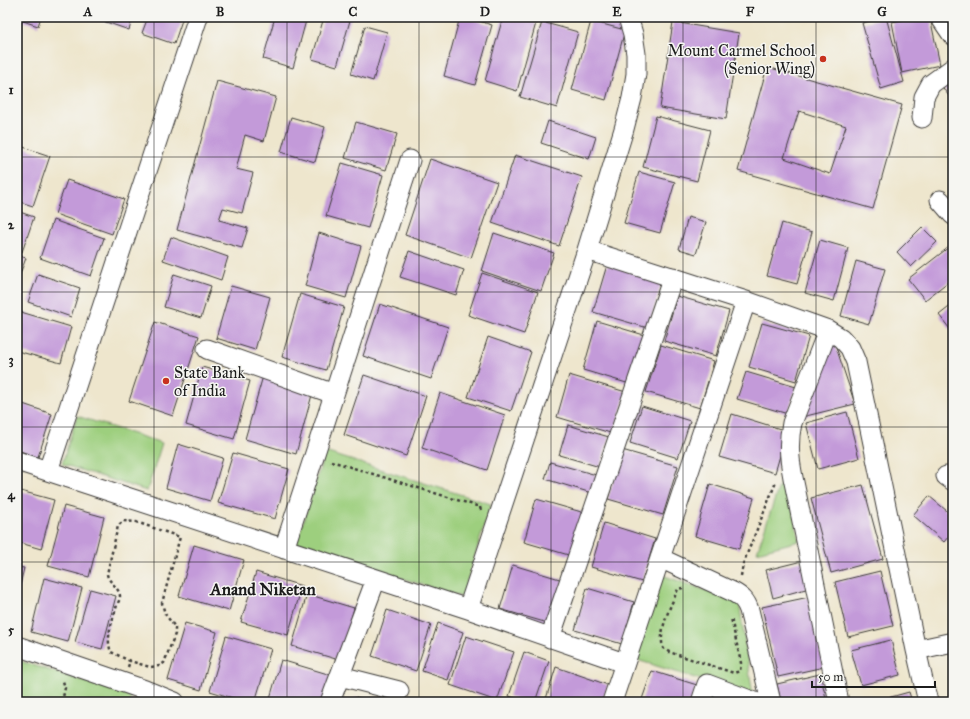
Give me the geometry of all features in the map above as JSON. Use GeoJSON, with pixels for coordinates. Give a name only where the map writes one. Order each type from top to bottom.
{"type":"FeatureCollection","features":[{"type":"Feature","properties":{"kind":"street"},"geometry":{"type":"LineString","coordinates":[[48,471],[198,17]]}},
{"type":"Feature","properties":{"kind":"street"},"geometry":{"type":"LineString","coordinates":[[468,610],[587,250],[624,129],[632,98],[636,74],[636,54],[633,34],[628,17]]}},
{"type":"Feature","properties":{"kind":"street"},"geometry":{"type":"LineString","coordinates":[[940,17],[953,36]]}},
{"type":"Feature","properties":{"kind":"street"},"geometry":{"type":"LineString","coordinates":[[922,118],[924,97],[931,84],[953,68]]}},
{"type":"Feature","properties":{"kind":"street"},"geometry":{"type":"LineString","coordinates":[[284,549],[410,160]]}},
{"type":"Feature","properties":{"kind":"street"},"geometry":{"type":"LineString","coordinates":[[940,200],[953,215]]}},
{"type":"Feature","properties":{"kind":"street"},"geometry":{"type":"LineString","coordinates":[[587,250],[746,300],[828,330],[841,338],[850,348],[856,362],[928,702]]}},
{"type":"Feature","properties":{"kind":"street"},"geometry":{"type":"LineString","coordinates":[[550,638],[673,277]]}},
{"type":"Feature","properties":{"kind":"street"},"geometry":{"type":"LineString","coordinates":[[612,702],[746,300]]}},
{"type":"Feature","properties":{"kind":"street"},"geometry":{"type":"LineString","coordinates":[[828,330],[792,423],[789,437],[789,453],[839,702]]}},
{"type":"Feature","properties":{"kind":"street"},"geometry":{"type":"LineString","coordinates":[[207,350],[334,394]]}},
{"type":"Feature","properties":{"kind":"street"},"geometry":{"type":"LineString","coordinates":[[17,461],[376,579],[624,663]]}},
{"type":"Feature","properties":{"kind":"street"},"geometry":{"type":"LineString","coordinates":[[660,558],[733,592],[741,596],[746,601],[771,702]]}},
{"type":"Feature","properties":{"kind":"street"},"geometry":{"type":"LineString","coordinates":[[330,702],[376,579]]}},
{"type":"Feature","properties":{"kind":"street"},"geometry":{"type":"LineString","coordinates":[[916,650],[953,642]]}},
{"type":"Feature","properties":{"kind":"street"},"geometry":{"type":"LineString","coordinates":[[17,646],[122,682],[143,696],[175,702]]}},
{"type":"Feature","properties":{"kind":"street"},"geometry":{"type":"LineString","coordinates":[[340,676],[399,691]]}},
{"type":"Feature","properties":{"kind":"street"},"geometry":{"type":"LineString","coordinates":[[701,702],[707,684],[754,702]]}},
{"type":"Feature","properties":{"kind":"path"},"geometry":{"type":"LineString","coordinates":[[331,461],[480,507],[481,514]]}},
{"type":"Feature","properties":{"kind":"path"},"geometry":{"type":"LineString","coordinates":[[684,588],[678,589],[665,622],[661,641],[663,648],[669,652],[734,673],[740,671],[741,663],[727,599],[733,592],[778,477]]}},
{"type":"Feature","properties":{"kind":"path"},"geometry":{"type":"LineString","coordinates":[[123,521],[136,522],[180,537],[162,603],[165,614],[175,627],[175,634],[164,663],[159,666],[150,667],[130,661],[111,652],[108,645],[108,636],[120,596],[107,574],[118,526],[123,521]]}},
{"type":"Feature","properties":{"kind":"path"},"geometry":{"type":"LineString","coordinates":[[122,682],[130,661]]}},
{"type":"Feature","properties":{"kind":"path"},"geometry":{"type":"LineString","coordinates":[[57,679],[64,681],[65,688],[62,702]]}},
{"type":"Feature","properties":{"kind":"green space"},"geometry":{"type":"Polygon","coordinates":[[[77,416],[162,443],[147,491],[62,464],[77,416]]]}},
{"type":"Feature","properties":{"kind":"green space"},"geometry":{"type":"Polygon","coordinates":[[[325,452],[491,504],[462,597],[296,545],[325,452]]]}},
{"type":"Feature","properties":{"kind":"green space"},"geometry":{"type":"Polygon","coordinates":[[[785,468],[799,541],[757,552],[785,468]]]}},
{"type":"Feature","properties":{"kind":"green space"},"geometry":{"type":"Polygon","coordinates":[[[659,574],[739,602],[753,696],[634,659],[659,574]]]}},
{"type":"Feature","properties":{"kind":"green space"},"geometry":{"type":"Polygon","coordinates":[[[17,660],[131,696],[129,702],[17,702],[17,660]]]}},
{"type":"Feature","properties":{"kind":"building"},"geometry":{"type":"Polygon","coordinates":[[[17,17],[41,17],[38,26],[17,19],[17,17]]]}},
{"type":"Feature","properties":{"kind":"building"},"geometry":{"type":"Polygon","coordinates":[[[101,17],[133,17],[129,30],[100,20],[101,17]]]}},
{"type":"Feature","properties":{"kind":"building"},"geometry":{"type":"Polygon","coordinates":[[[148,17],[183,17],[174,44],[142,33],[148,17]]]}},
{"type":"Feature","properties":{"kind":"building"},"geometry":{"type":"Polygon","coordinates":[[[275,17],[307,17],[293,68],[263,59],[275,17]]]}},
{"type":"Feature","properties":{"kind":"building"},"geometry":{"type":"Polygon","coordinates":[[[324,17],[351,17],[337,66],[312,59],[324,17]]]}},
{"type":"Feature","properties":{"kind":"building"},"geometry":{"type":"Polygon","coordinates":[[[460,17],[465,17],[492,25],[475,85],[444,76],[460,17]]]}},
{"type":"Feature","properties":{"kind":"building"},"geometry":{"type":"Polygon","coordinates":[[[503,17],[517,17],[536,23],[517,91],[485,81],[503,17]]]}},
{"type":"Feature","properties":{"kind":"building"},"geometry":{"type":"Polygon","coordinates":[[[886,17],[904,82],[881,89],[862,23],[886,17]]]}},
{"type":"Feature","properties":{"kind":"building"},"geometry":{"type":"Polygon","coordinates":[[[916,17],[930,17],[940,65],[902,73],[892,22],[916,17]]]}},
{"type":"Feature","properties":{"kind":"building"},"geometry":{"type":"Polygon","coordinates":[[[591,21],[625,30],[606,100],[572,90],[591,21]]]}},
{"type":"Feature","properties":{"kind":"building"},"geometry":{"type":"Polygon","coordinates":[[[542,22],[578,32],[557,108],[520,97],[542,22]]]}},
{"type":"Feature","properties":{"kind":"building"},"geometry":{"type":"Polygon","coordinates":[[[673,22],[739,33],[726,119],[660,108],[673,22]]]}},
{"type":"Feature","properties":{"kind":"building"},"geometry":{"type":"Polygon","coordinates":[[[365,26],[387,32],[373,81],[351,74],[365,26]]]}},
{"type":"Feature","properties":{"kind":"building"},"geometry":{"type":"Polygon","coordinates":[[[767,67],[902,105],[873,209],[738,171],[767,67]],[[799,111],[784,158],[830,174],[846,126],[799,111]]]}},
{"type":"Feature","properties":{"kind":"building"},"geometry":{"type":"Polygon","coordinates":[[[953,77],[953,102],[941,85],[953,77]]]}},
{"type":"Feature","properties":{"kind":"building"},"geometry":{"type":"Polygon","coordinates":[[[217,81],[276,97],[264,141],[245,135],[236,169],[253,173],[242,213],[223,208],[219,220],[248,228],[242,248],[177,230],[217,81]]]}},
{"type":"Feature","properties":{"kind":"building"},"geometry":{"type":"Polygon","coordinates":[[[656,116],[710,130],[697,181],[643,167],[656,116]]]}},
{"type":"Feature","properties":{"kind":"building"},"geometry":{"type":"Polygon","coordinates":[[[291,117],[325,127],[315,162],[281,152],[291,117]]]}},
{"type":"Feature","properties":{"kind":"building"},"geometry":{"type":"Polygon","coordinates":[[[548,121],[596,137],[589,159],[541,143],[548,121]]]}},
{"type":"Feature","properties":{"kind":"building"},"geometry":{"type":"Polygon","coordinates":[[[356,122],[397,134],[386,170],[345,158],[356,122]]]}},
{"type":"Feature","properties":{"kind":"building"},"geometry":{"type":"Polygon","coordinates":[[[17,145],[50,156],[33,206],[17,201],[17,145]]]}},
{"type":"Feature","properties":{"kind":"building"},"geometry":{"type":"Polygon","coordinates":[[[515,155],[582,177],[559,246],[492,223],[515,155]]]}},
{"type":"Feature","properties":{"kind":"building"},"geometry":{"type":"Polygon","coordinates":[[[430,159],[497,182],[471,258],[405,235],[430,159]]]}},
{"type":"Feature","properties":{"kind":"building"},"geometry":{"type":"Polygon","coordinates":[[[342,163],[383,175],[368,228],[326,216],[342,163]]]}},
{"type":"Feature","properties":{"kind":"building"},"geometry":{"type":"Polygon","coordinates":[[[639,172],[675,182],[660,233],[624,223],[639,172]]]}},
{"type":"Feature","properties":{"kind":"building"},"geometry":{"type":"Polygon","coordinates":[[[67,180],[124,199],[112,234],[55,214],[67,180]]]}},
{"type":"Feature","properties":{"kind":"building"},"geometry":{"type":"Polygon","coordinates":[[[17,211],[34,217],[22,252],[17,251],[17,211]]]}},
{"type":"Feature","properties":{"kind":"building"},"geometry":{"type":"Polygon","coordinates":[[[688,217],[706,222],[696,254],[679,249],[688,217]]]}},
{"type":"Feature","properties":{"kind":"building"},"geometry":{"type":"Polygon","coordinates":[[[53,220],[104,238],[91,276],[40,258],[53,220]]]}},
{"type":"Feature","properties":{"kind":"building"},"geometry":{"type":"Polygon","coordinates":[[[782,223],[812,232],[797,284],[767,276],[782,223]]]}},
{"type":"Feature","properties":{"kind":"building"},"geometry":{"type":"Polygon","coordinates":[[[922,227],[937,242],[911,267],[897,252],[922,227]]]}},
{"type":"Feature","properties":{"kind":"building"},"geometry":{"type":"Polygon","coordinates":[[[319,233],[361,246],[346,298],[305,286],[319,233]]]}},
{"type":"Feature","properties":{"kind":"building"},"geometry":{"type":"Polygon","coordinates":[[[494,233],[554,253],[541,291],[482,271],[494,233]]]}},
{"type":"Feature","properties":{"kind":"building"},"geometry":{"type":"Polygon","coordinates":[[[171,237],[228,257],[221,280],[163,260],[171,237]]]}},
{"type":"Feature","properties":{"kind":"building"},"geometry":{"type":"Polygon","coordinates":[[[820,240],[848,248],[834,301],[805,293],[820,240]]]}},
{"type":"Feature","properties":{"kind":"building"},"geometry":{"type":"Polygon","coordinates":[[[949,247],[953,253],[953,278],[925,300],[908,279],[949,247]]]}},
{"type":"Feature","properties":{"kind":"building"},"geometry":{"type":"Polygon","coordinates":[[[409,251],[464,270],[456,295],[400,277],[409,251]]]}},
{"type":"Feature","properties":{"kind":"building"},"geometry":{"type":"Polygon","coordinates":[[[17,255],[26,258],[17,282],[17,255]]]}},
{"type":"Feature","properties":{"kind":"building"},"geometry":{"type":"Polygon","coordinates":[[[856,261],[885,269],[869,324],[841,316],[856,261]]]}},
{"type":"Feature","properties":{"kind":"building"},"geometry":{"type":"Polygon","coordinates":[[[607,265],[662,281],[648,328],[593,312],[607,265]]]}},
{"type":"Feature","properties":{"kind":"building"},"geometry":{"type":"Polygon","coordinates":[[[482,273],[538,292],[524,334],[468,315],[482,273]]]}},
{"type":"Feature","properties":{"kind":"building"},"geometry":{"type":"Polygon","coordinates":[[[38,274],[80,288],[71,317],[28,302],[38,274]]]}},
{"type":"Feature","properties":{"kind":"building"},"geometry":{"type":"Polygon","coordinates":[[[174,274],[211,286],[201,318],[164,307],[174,274]]]}},
{"type":"Feature","properties":{"kind":"building"},"geometry":{"type":"Polygon","coordinates":[[[231,286],[270,297],[255,350],[216,338],[231,286]]]}},
{"type":"Feature","properties":{"kind":"building"},"geometry":{"type":"Polygon","coordinates":[[[300,294],[344,307],[326,370],[282,357],[300,294]]]}},
{"type":"Feature","properties":{"kind":"building"},"geometry":{"type":"Polygon","coordinates":[[[677,296],[729,311],[716,356],[664,341],[677,296]]]}},
{"type":"Feature","properties":{"kind":"building"},"geometry":{"type":"Polygon","coordinates":[[[380,304],[448,327],[431,379],[363,356],[380,304]]]}},
{"type":"Feature","properties":{"kind":"building"},"geometry":{"type":"Polygon","coordinates":[[[953,304],[953,333],[939,315],[953,304]]]}},
{"type":"Feature","properties":{"kind":"building"},"geometry":{"type":"Polygon","coordinates":[[[21,312],[71,327],[61,363],[17,351],[17,325],[21,312]]]}},
{"type":"Feature","properties":{"kind":"building"},"geometry":{"type":"Polygon","coordinates":[[[597,321],[644,335],[630,384],[583,370],[597,321]]]}},
{"type":"Feature","properties":{"kind":"building"},"geometry":{"type":"Polygon","coordinates":[[[155,322],[199,336],[173,416],[129,401],[155,322]]]}},
{"type":"Feature","properties":{"kind":"building"},"geometry":{"type":"Polygon","coordinates":[[[762,323],[809,336],[796,381],[749,367],[762,323]]]}},
{"type":"Feature","properties":{"kind":"building"},"geometry":{"type":"Polygon","coordinates":[[[488,337],[531,352],[511,411],[468,397],[488,337]]]}},
{"type":"Feature","properties":{"kind":"building"},"geometry":{"type":"Polygon","coordinates":[[[834,341],[855,404],[802,417],[834,341]]]}},
{"type":"Feature","properties":{"kind":"building"},"geometry":{"type":"Polygon","coordinates":[[[661,345],[714,361],[700,408],[646,392],[661,345]]]}},
{"type":"Feature","properties":{"kind":"building"},"geometry":{"type":"Polygon","coordinates":[[[202,367],[250,381],[234,439],[186,425],[202,367]]]}},
{"type":"Feature","properties":{"kind":"building"},"geometry":{"type":"Polygon","coordinates":[[[746,372],[796,387],[788,414],[737,399],[746,372]]]}},
{"type":"Feature","properties":{"kind":"building"},"geometry":{"type":"Polygon","coordinates":[[[364,375],[426,396],[406,456],[344,435],[364,375]]]}},
{"type":"Feature","properties":{"kind":"building"},"geometry":{"type":"Polygon","coordinates":[[[569,375],[626,392],[614,434],[557,417],[569,375]]]}},
{"type":"Feature","properties":{"kind":"building"},"geometry":{"type":"Polygon","coordinates":[[[263,376],[313,391],[296,454],[245,439],[263,376]]]}},
{"type":"Feature","properties":{"kind":"building"},"geometry":{"type":"Polygon","coordinates":[[[440,393],[505,415],[487,470],[422,448],[440,393]]]}},
{"type":"Feature","properties":{"kind":"building"},"geometry":{"type":"Polygon","coordinates":[[[17,402],[52,414],[38,457],[17,450],[17,402]]]}},
{"type":"Feature","properties":{"kind":"building"},"geometry":{"type":"Polygon","coordinates":[[[642,406],[690,421],[678,458],[630,443],[642,406]]]}},
{"type":"Feature","properties":{"kind":"building"},"geometry":{"type":"Polygon","coordinates":[[[847,412],[859,458],[818,469],[806,423],[847,412]]]}},
{"type":"Feature","properties":{"kind":"building"},"geometry":{"type":"Polygon","coordinates":[[[732,414],[787,431],[775,473],[719,457],[732,414]]]}},
{"type":"Feature","properties":{"kind":"building"},"geometry":{"type":"Polygon","coordinates":[[[568,425],[609,437],[600,467],[559,455],[568,425]]]}},
{"type":"Feature","properties":{"kind":"building"},"geometry":{"type":"Polygon","coordinates":[[[178,444],[223,458],[210,501],[166,488],[178,444]]]}},
{"type":"Feature","properties":{"kind":"building"},"geometry":{"type":"Polygon","coordinates":[[[622,450],[678,466],[663,515],[608,499],[622,450]]]}},
{"type":"Feature","properties":{"kind":"building"},"geometry":{"type":"Polygon","coordinates":[[[233,453],[289,469],[275,519],[218,503],[233,453]]]}},
{"type":"Feature","properties":{"kind":"building"},"geometry":{"type":"Polygon","coordinates":[[[550,462],[600,476],[595,494],[545,479],[550,462]]]}},
{"type":"Feature","properties":{"kind":"building"},"geometry":{"type":"Polygon","coordinates":[[[710,484],[754,498],[739,549],[695,536],[710,484]]]}},
{"type":"Feature","properties":{"kind":"building"},"geometry":{"type":"Polygon","coordinates":[[[863,485],[883,559],[831,573],[811,498],[863,485]]]}},
{"type":"Feature","properties":{"kind":"building"},"geometry":{"type":"Polygon","coordinates":[[[17,490],[54,500],[41,549],[17,542],[17,490]]]}},
{"type":"Feature","properties":{"kind":"building"},"geometry":{"type":"Polygon","coordinates":[[[929,496],[953,516],[953,531],[944,542],[913,515],[929,496]]]}},
{"type":"Feature","properties":{"kind":"building"},"geometry":{"type":"Polygon","coordinates":[[[536,499],[585,513],[572,556],[524,542],[536,499]]]}},
{"type":"Feature","properties":{"kind":"building"},"geometry":{"type":"Polygon","coordinates":[[[64,506],[104,517],[89,577],[48,566],[64,506]]]}},
{"type":"Feature","properties":{"kind":"building"},"geometry":{"type":"Polygon","coordinates":[[[604,523],[655,539],[642,582],[591,567],[604,523]]]}},
{"type":"Feature","properties":{"kind":"building"},"geometry":{"type":"Polygon","coordinates":[[[194,545],[244,560],[229,611],[179,596],[194,545]]]}},
{"type":"Feature","properties":{"kind":"building"},"geometry":{"type":"Polygon","coordinates":[[[806,560],[813,587],[773,598],[766,570],[806,560]]]}},
{"type":"Feature","properties":{"kind":"building"},"geometry":{"type":"Polygon","coordinates":[[[513,565],[563,580],[551,624],[500,609],[513,565]]]}},
{"type":"Feature","properties":{"kind":"building"},"geometry":{"type":"Polygon","coordinates":[[[17,567],[24,568],[18,594],[17,594],[17,567]]]}},
{"type":"Feature","properties":{"kind":"building"},"geometry":{"type":"Polygon","coordinates":[[[880,571],[893,626],[848,637],[835,582],[880,571]]]}},
{"type":"Feature","properties":{"kind":"building"},"geometry":{"type":"Polygon","coordinates":[[[256,572],[302,586],[288,635],[241,622],[256,572]]]}},
{"type":"Feature","properties":{"kind":"building"},"geometry":{"type":"Polygon","coordinates":[[[44,578],[82,588],[68,642],[31,632],[44,578]]]}},
{"type":"Feature","properties":{"kind":"building"},"geometry":{"type":"Polygon","coordinates":[[[587,588],[634,602],[622,644],[575,630],[587,588]]]}},
{"type":"Feature","properties":{"kind":"building"},"geometry":{"type":"Polygon","coordinates":[[[90,589],[116,596],[102,649],[75,642],[90,589]]]}},
{"type":"Feature","properties":{"kind":"building"},"geometry":{"type":"Polygon","coordinates":[[[307,594],[354,608],[339,660],[292,646],[307,594]]]}},
{"type":"Feature","properties":{"kind":"building"},"geometry":{"type":"Polygon","coordinates":[[[809,597],[824,667],[778,677],[762,607],[809,597]]]}},
{"type":"Feature","properties":{"kind":"building"},"geometry":{"type":"Polygon","coordinates":[[[387,610],[431,625],[416,671],[372,656],[387,610]]]}},
{"type":"Feature","properties":{"kind":"building"},"geometry":{"type":"Polygon","coordinates":[[[185,623],[217,632],[201,690],[168,680],[185,623]]]}},
{"type":"Feature","properties":{"kind":"building"},"geometry":{"type":"Polygon","coordinates":[[[438,623],[463,632],[448,680],[422,671],[438,623]]]}},
{"type":"Feature","properties":{"kind":"building"},"geometry":{"type":"Polygon","coordinates":[[[226,636],[271,649],[255,702],[246,702],[210,691],[226,636]]]}},
{"type":"Feature","properties":{"kind":"building"},"geometry":{"type":"Polygon","coordinates":[[[466,636],[514,652],[497,701],[450,685],[466,636]]]}},
{"type":"Feature","properties":{"kind":"building"},"geometry":{"type":"Polygon","coordinates":[[[891,640],[900,675],[861,685],[851,650],[891,640]]]}},
{"type":"Feature","properties":{"kind":"building"},"geometry":{"type":"Polygon","coordinates":[[[524,652],[549,661],[535,702],[526,702],[509,696],[524,652]]]}},
{"type":"Feature","properties":{"kind":"building"},"geometry":{"type":"Polygon","coordinates":[[[281,660],[331,675],[323,702],[269,702],[281,660]]]}},
{"type":"Feature","properties":{"kind":"building"},"geometry":{"type":"Polygon","coordinates":[[[556,667],[608,685],[602,702],[545,702],[556,667]]]}},
{"type":"Feature","properties":{"kind":"building"},"geometry":{"type":"Polygon","coordinates":[[[652,671],[697,685],[691,702],[641,702],[652,671]]]}},
{"type":"Feature","properties":{"kind":"building"},"geometry":{"type":"Polygon","coordinates":[[[820,674],[827,702],[781,702],[777,684],[820,674]]]}},
{"type":"Feature","properties":{"kind":"building"},"geometry":{"type":"Polygon","coordinates":[[[712,691],[743,702],[708,702],[712,691]]]}},
{"type":"Feature","properties":{"kind":"building"},"geometry":{"type":"Polygon","coordinates":[[[909,692],[912,702],[873,702],[909,692]]]}},
{"type":"Feature","properties":{"kind":"building"},"geometry":{"type":"Polygon","coordinates":[[[356,697],[370,702],[354,702],[356,697]]]}},
{"type":"Feature","properties":{"kind":"place","name":"Mount Carmel School (Senior Wing)"},"geometry":{"type":"Point","coordinates":[823,59]}},
{"type":"Feature","properties":{"kind":"place","name":"State Bank of India"},"geometry":{"type":"Point","coordinates":[166,381]}},
{"type":"Feature","properties":{"kind":"district","name":"Anand Niketan"},"geometry":{"type":"Point","coordinates":[263,589]}}]}
